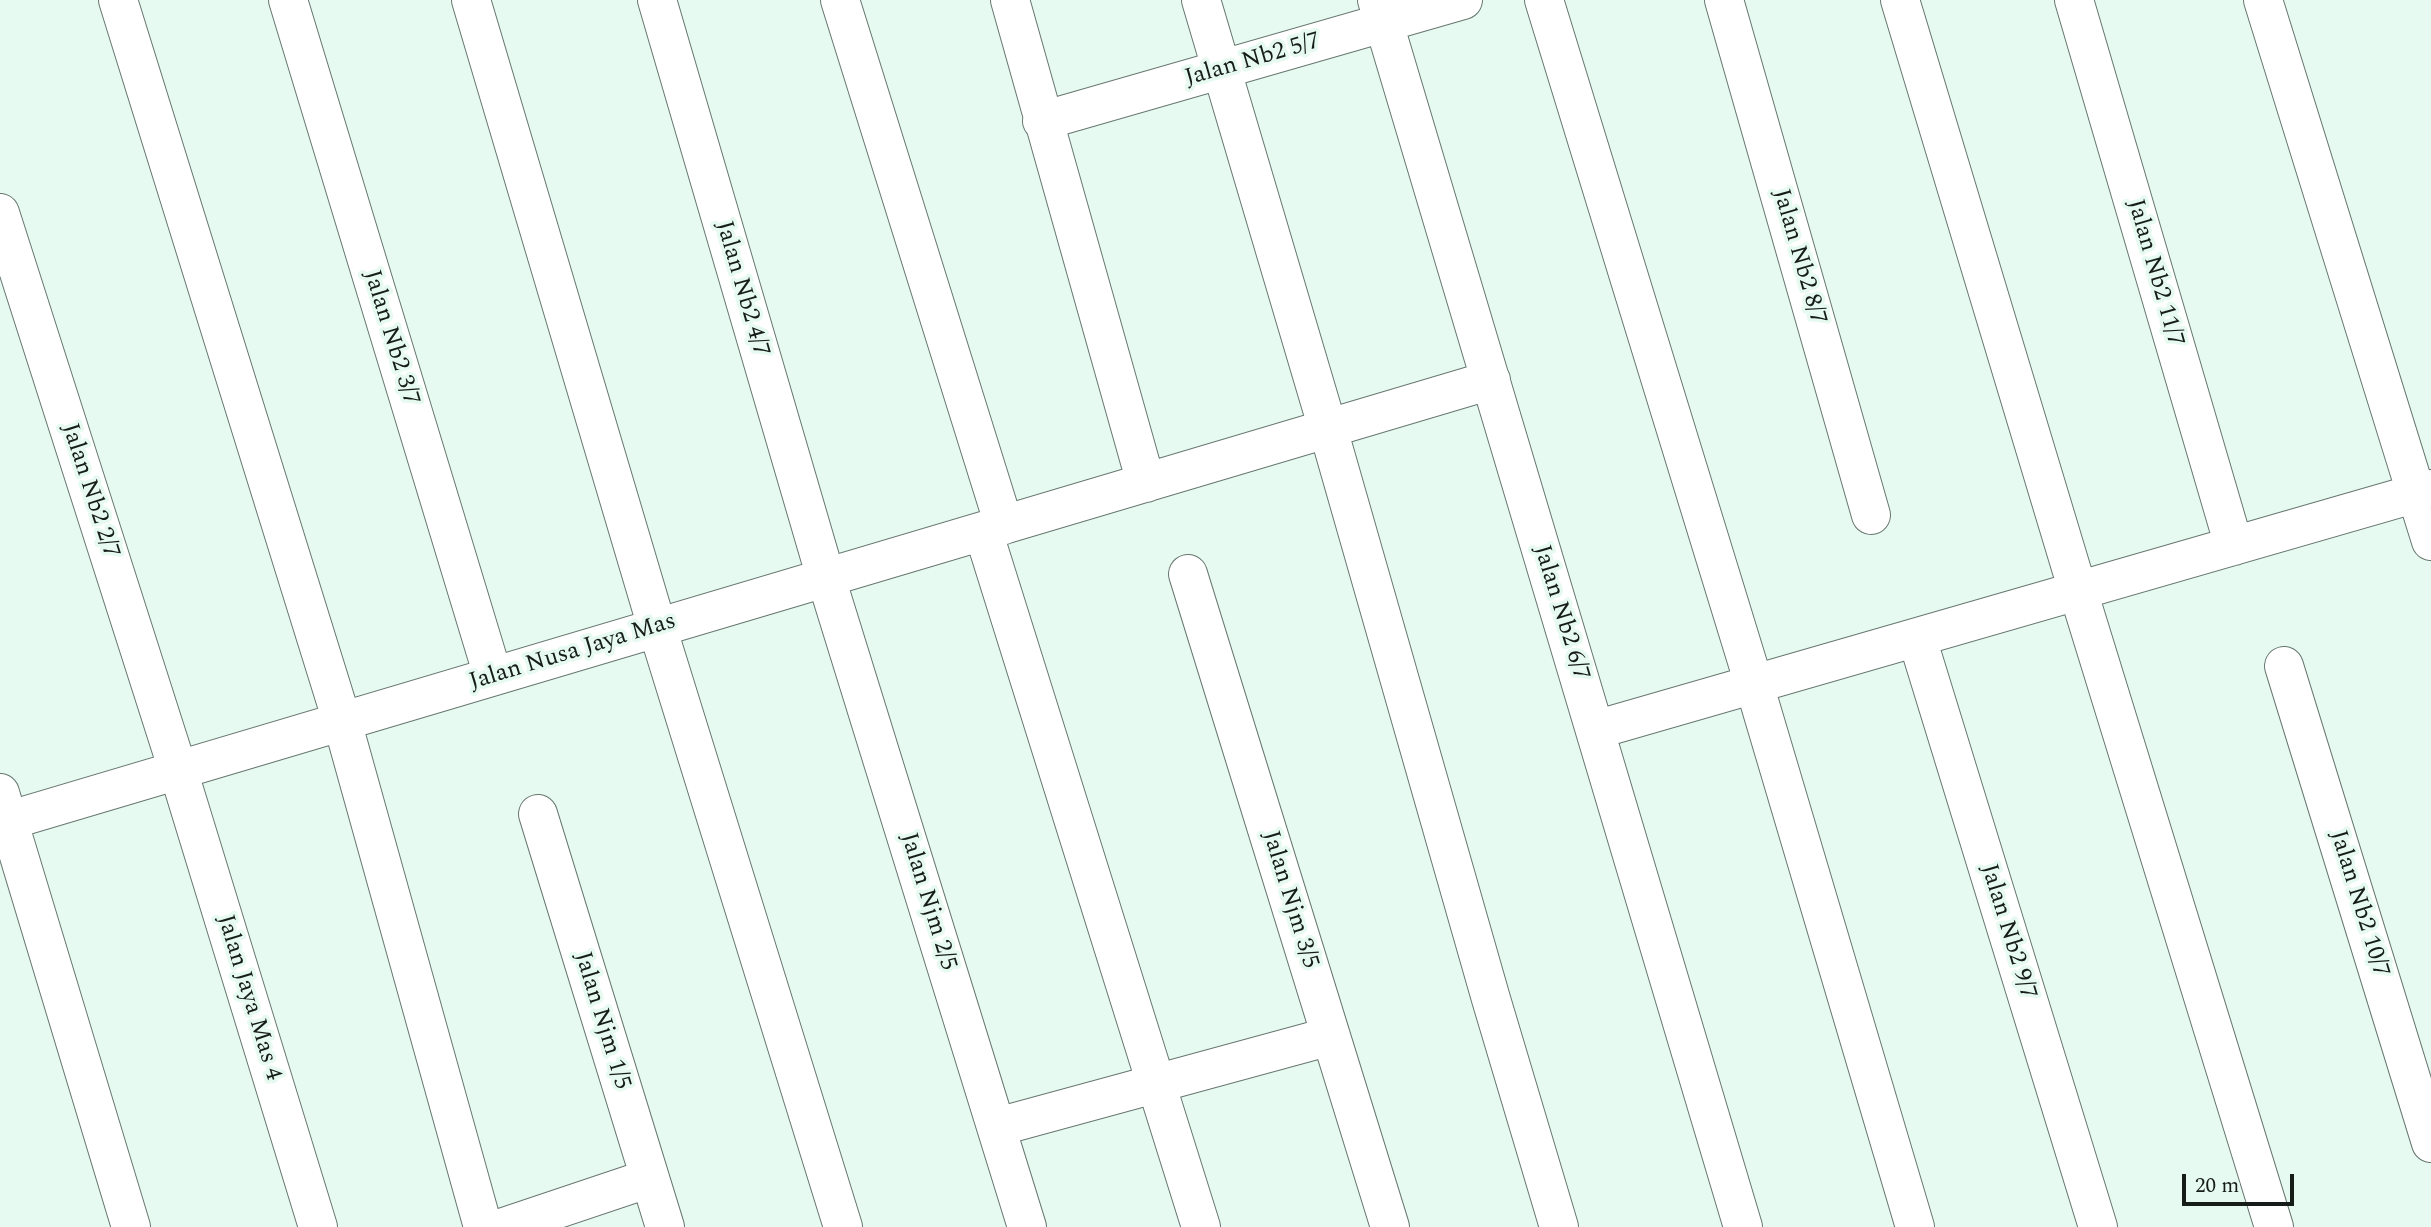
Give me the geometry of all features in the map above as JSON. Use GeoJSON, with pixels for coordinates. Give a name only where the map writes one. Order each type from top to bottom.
{"type":"FeatureCollection","features":[{"type":"Feature","properties":{"kind":"street"},"geometry":{"type":"LineString","coordinates":[[118,0],[342,721],[482,1227]]}},
{"type":"Feature","properties":{"kind":"street","name":"Jalan Nb2 3/7"},"geometry":{"type":"LineString","coordinates":[[288,0],[493,676]]}},
{"type":"Feature","properties":{"kind":"street"},"geometry":{"type":"LineString","coordinates":[[471,0],[657,627],[843,1227]]}},
{"type":"Feature","properties":{"kind":"street","name":"Jalan Nb2 4/7"},"geometry":{"type":"LineString","coordinates":[[657,0],[826,578]]}},
{"type":"Feature","properties":{"kind":"street"},"geometry":{"type":"LineString","coordinates":[[840,0],[1156,1083],[1201,1227]]}},
{"type":"Feature","properties":{"kind":"street"},"geometry":{"type":"LineString","coordinates":[[1010,0],[1146,483]]}},
{"type":"Feature","properties":{"kind":"street"},"geometry":{"type":"LineString","coordinates":[[1201,0],[1559,1227]]}},
{"type":"Feature","properties":{"kind":"street","name":"Jalan Nb2 5/7"},"geometry":{"type":"LineString","coordinates":[[1042,121],[1223,71],[1381,12],[1463,0]]}},
{"type":"Feature","properties":{"kind":"street"},"geometry":{"type":"LineString","coordinates":[[1544,0],[1754,684],[1915,1227]]}},
{"type":"Feature","properties":{"kind":"street","name":"Jalan Nb2 8/7"},"geometry":{"type":"LineString","coordinates":[[1724,0],[1871,515]]}},
{"type":"Feature","properties":{"kind":"street"},"geometry":{"type":"LineString","coordinates":[[1900,0],[2274,1227]]}},
{"type":"Feature","properties":{"kind":"street","name":"Jalan Nb2 11/7"},"geometry":{"type":"LineString","coordinates":[[2074,0],[2234,546]]}},
{"type":"Feature","properties":{"kind":"street"},"geometry":{"type":"LineString","coordinates":[[2263,0],[2424,491],[2431,541]]}},
{"type":"Feature","properties":{"kind":"street","name":"Jalan Nb2 6/7"},"geometry":{"type":"LineString","coordinates":[[1381,12],[1743,1227]]}},
{"type":"Feature","properties":{"kind":"street","name":"Jalan Nb2 2/7"},"geometry":{"type":"LineString","coordinates":[[0,213],[13,298],[178,770]]}},
{"type":"Feature","properties":{"kind":"street","name":"Jalan Nusa Jaya Mas"},"geometry":{"type":"LineString","coordinates":[[3,812],[178,770],[1491,380]]}},
{"type":"Feature","properties":{"kind":"street"},"geometry":{"type":"LineString","coordinates":[[1595,730],[2424,491]]}},
{"type":"Feature","properties":{"kind":"street","name":"Jalan Njm 3/5"},"geometry":{"type":"LineString","coordinates":[[1188,574],[1390,1227]]}},
{"type":"Feature","properties":{"kind":"street","name":"Jalan Njm 2/5"},"geometry":{"type":"LineString","coordinates":[[826,578],[1027,1227]]}},
{"type":"Feature","properties":{"kind":"street","name":"Jalan Nb2 9/7"},"geometry":{"type":"LineString","coordinates":[[1917,638],[2098,1227]]}},
{"type":"Feature","properties":{"kind":"street","name":"Jalan Nb2 10/7"},"geometry":{"type":"LineString","coordinates":[[2284,666],[2431,1143]]}},
{"type":"Feature","properties":{"kind":"street","name":"Jalan Jaya Mas 4"},"geometry":{"type":"LineString","coordinates":[[178,770],[318,1227]]}},
{"type":"Feature","properties":{"kind":"street"},"geometry":{"type":"LineString","coordinates":[[3,812],[131,1227]]}},
{"type":"Feature","properties":{"kind":"street","name":"Jalan Njm 1/5"},"geometry":{"type":"LineString","coordinates":[[538,814],[665,1227]]}},
{"type":"Feature","properties":{"kind":"street"},"geometry":{"type":"LineString","coordinates":[[997,1127],[1331,1036]]}},
{"type":"Feature","properties":{"kind":"street"},"geometry":{"type":"LineString","coordinates":[[504,1227],[650,1178]]}}]}
